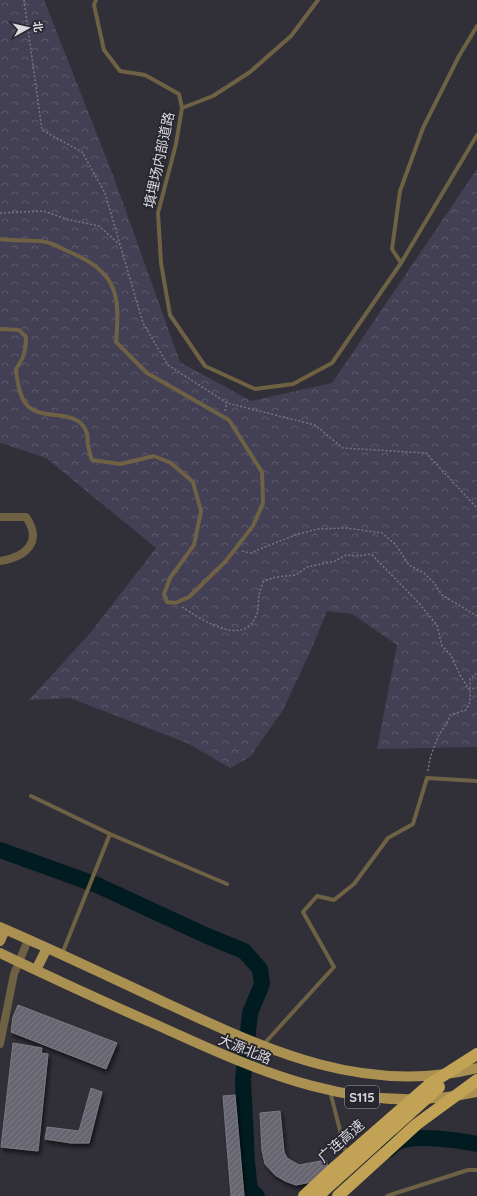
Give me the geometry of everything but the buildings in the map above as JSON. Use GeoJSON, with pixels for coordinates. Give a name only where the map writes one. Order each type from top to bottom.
{"type":"FeatureCollection","features":[{"type":"Feature","properties":{"kind":"highway","name":"广连高速"},"geometry":{"type":"LineString","coordinates":[[304,1196],[430,1084],[477,1054]]}},
{"type":"Feature","properties":{"kind":"highway"},"geometry":{"type":"LineString","coordinates":[[318,1196],[448,1080],[477,1062]]}},
{"type":"Feature","properties":{"kind":"highway"},"geometry":{"type":"LineString","coordinates":[[338,1196],[417,1124],[477,1080]]}},
{"type":"Feature","properties":{"kind":"highway"},"geometry":{"type":"LineString","coordinates":[[342,1196],[375,1164],[454,1102],[477,1088]]}},
{"type":"Feature","properties":{"kind":"main road","name":"S115"},"geometry":{"type":"LineString","coordinates":[[3,928],[28,940]]}},
{"type":"Feature","properties":{"kind":"main road"},"geometry":{"type":"LineString","coordinates":[[0,941],[3,928]]}},
{"type":"Feature","properties":{"kind":"main road","name":"大源北路"},"geometry":{"type":"LineString","coordinates":[[28,940],[236,1036],[307,1062],[363,1074],[417,1076],[477,1068]]}},
{"type":"Feature","properties":{"kind":"main road"},"geometry":{"type":"LineString","coordinates":[[36,970],[47,948]]}},
{"type":"Feature","properties":{"kind":"main road","name":"S115"},"geometry":{"type":"LineString","coordinates":[[0,953],[18,962]]}},
{"type":"Feature","properties":{"kind":"main road","name":"大源北路"},"geometry":{"type":"LineString","coordinates":[[18,962],[225,1056],[251,1067],[304,1085],[365,1097],[394,1100],[441,1098],[477,1092]]}},
{"type":"Feature","properties":{"kind":"street"},"geometry":{"type":"LineString","coordinates":[[0,517],[26,517],[33,527],[34,540],[26,551],[9,559],[0,560]]}},
{"type":"Feature","properties":{"kind":"street"},"geometry":{"type":"LineString","coordinates":[[0,1044],[9,994],[18,962],[28,940]]}},
{"type":"Feature","properties":{"kind":"lane","name":"填埋场内部道路"},"geometry":{"type":"LineString","coordinates":[[96,0],[94,5],[104,50],[120,71],[145,75],[179,94],[182,108],[176,144],[158,213],[161,263],[170,315],[205,366],[255,389],[293,384],[332,363],[401,263],[477,135]]}},
{"type":"Feature","properties":{"kind":"lane"},"geometry":{"type":"LineString","coordinates":[[182,108],[213,96],[250,72],[291,36],[318,0]]}},
{"type":"Feature","properties":{"kind":"lane"},"geometry":{"type":"LineString","coordinates":[[401,263],[392,248],[400,191],[423,128],[459,56],[477,26]]}},
{"type":"Feature","properties":{"kind":"lane"},"geometry":{"type":"LineString","coordinates":[[0,239],[46,242],[85,259],[107,276],[117,301],[118,315],[116,342],[147,373],[229,420],[262,472],[263,503],[253,526],[225,562],[189,597],[176,603],[167,602],[164,594],[170,578],[194,545],[201,511],[193,482],[171,463],[154,456],[120,464],[92,460],[87,433],[79,422],[62,415],[46,415],[36,412],[26,404],[18,386],[16,369],[23,359],[26,349],[26,337],[19,330],[0,329]]}},
{"type":"Feature","properties":{"kind":"lane"},"geometry":{"type":"LineString","coordinates":[[258,1045],[334,967],[303,912],[317,896],[334,900],[354,884],[388,838],[413,824],[427,778],[477,781]]}},
{"type":"Feature","properties":{"kind":"lane"},"geometry":{"type":"LineString","coordinates":[[31,796],[110,834],[227,884]]}},
{"type":"Feature","properties":{"kind":"lane"},"geometry":{"type":"LineString","coordinates":[[62,955],[110,834]]}},
{"type":"Feature","properties":{"kind":"lane"},"geometry":{"type":"LineString","coordinates":[[330,1091],[349,1167],[349,1174]]}},
{"type":"Feature","properties":{"kind":"lane"},"geometry":{"type":"LineString","coordinates":[[387,1196],[468,1170],[477,1170]]}},
{"type":"Feature","properties":{"kind":"lane"},"geometry":{"type":"LineString","coordinates":[[348,1196],[349,1182]]}},
{"type":"Feature","properties":{"kind":"path"},"geometry":{"type":"LineString","coordinates":[[24,0],[42,130],[82,152],[105,192],[143,323],[168,365],[227,403],[314,425],[343,448],[426,454],[477,508]]}},
{"type":"Feature","properties":{"kind":"path"},"geometry":{"type":"LineString","coordinates":[[0,213],[43,211],[70,220],[99,226],[121,246]]}},
{"type":"Feature","properties":{"kind":"path"},"geometry":{"type":"LineString","coordinates":[[234,550],[250,552],[298,534],[318,529],[352,529],[382,533],[396,545],[409,565],[424,573],[442,594],[477,616]]}},
{"type":"Feature","properties":{"kind":"path"},"geometry":{"type":"LineString","coordinates":[[176,603],[216,626],[236,632],[249,628],[257,616],[259,593],[264,581],[276,577],[296,575],[308,567],[335,561],[346,555],[358,556],[371,554],[417,601],[437,625],[442,646],[451,655],[460,675],[469,689]]}},
{"type":"Feature","properties":{"kind":"path"},"geometry":{"type":"LineString","coordinates":[[427,778],[430,759],[439,734],[448,723],[450,715],[466,710],[470,702],[470,679],[477,673]]}},
{"type":"Feature","properties":{"kind":"path"},"geometry":{"type":"LineString","coordinates":[[469,689],[477,688]]}},
{"type":"Feature","properties":{"kind":"green space"},"geometry":{"type":"Polygon","coordinates":[[[0,0],[44,0],[113,175],[180,362],[251,401],[332,383],[477,169],[477,747],[377,749],[397,645],[352,614],[327,611],[311,650],[283,710],[250,757],[230,768],[187,743],[70,698],[29,700],[91,632],[156,548],[46,458],[0,443],[0,0]]]}},
{"type":"Feature","properties":{"kind":"waterway"},"geometry":{"type":"LineString","coordinates":[[0,850],[97,885],[205,935],[244,951],[260,969],[262,984],[250,1013],[243,1080],[247,1162],[250,1190],[257,1196]]}},
{"type":"Feature","properties":{"kind":"waterway"},"geometry":{"type":"LineString","coordinates":[[388,1150],[398,1142],[415,1138],[459,1141],[477,1144]]}}]}
